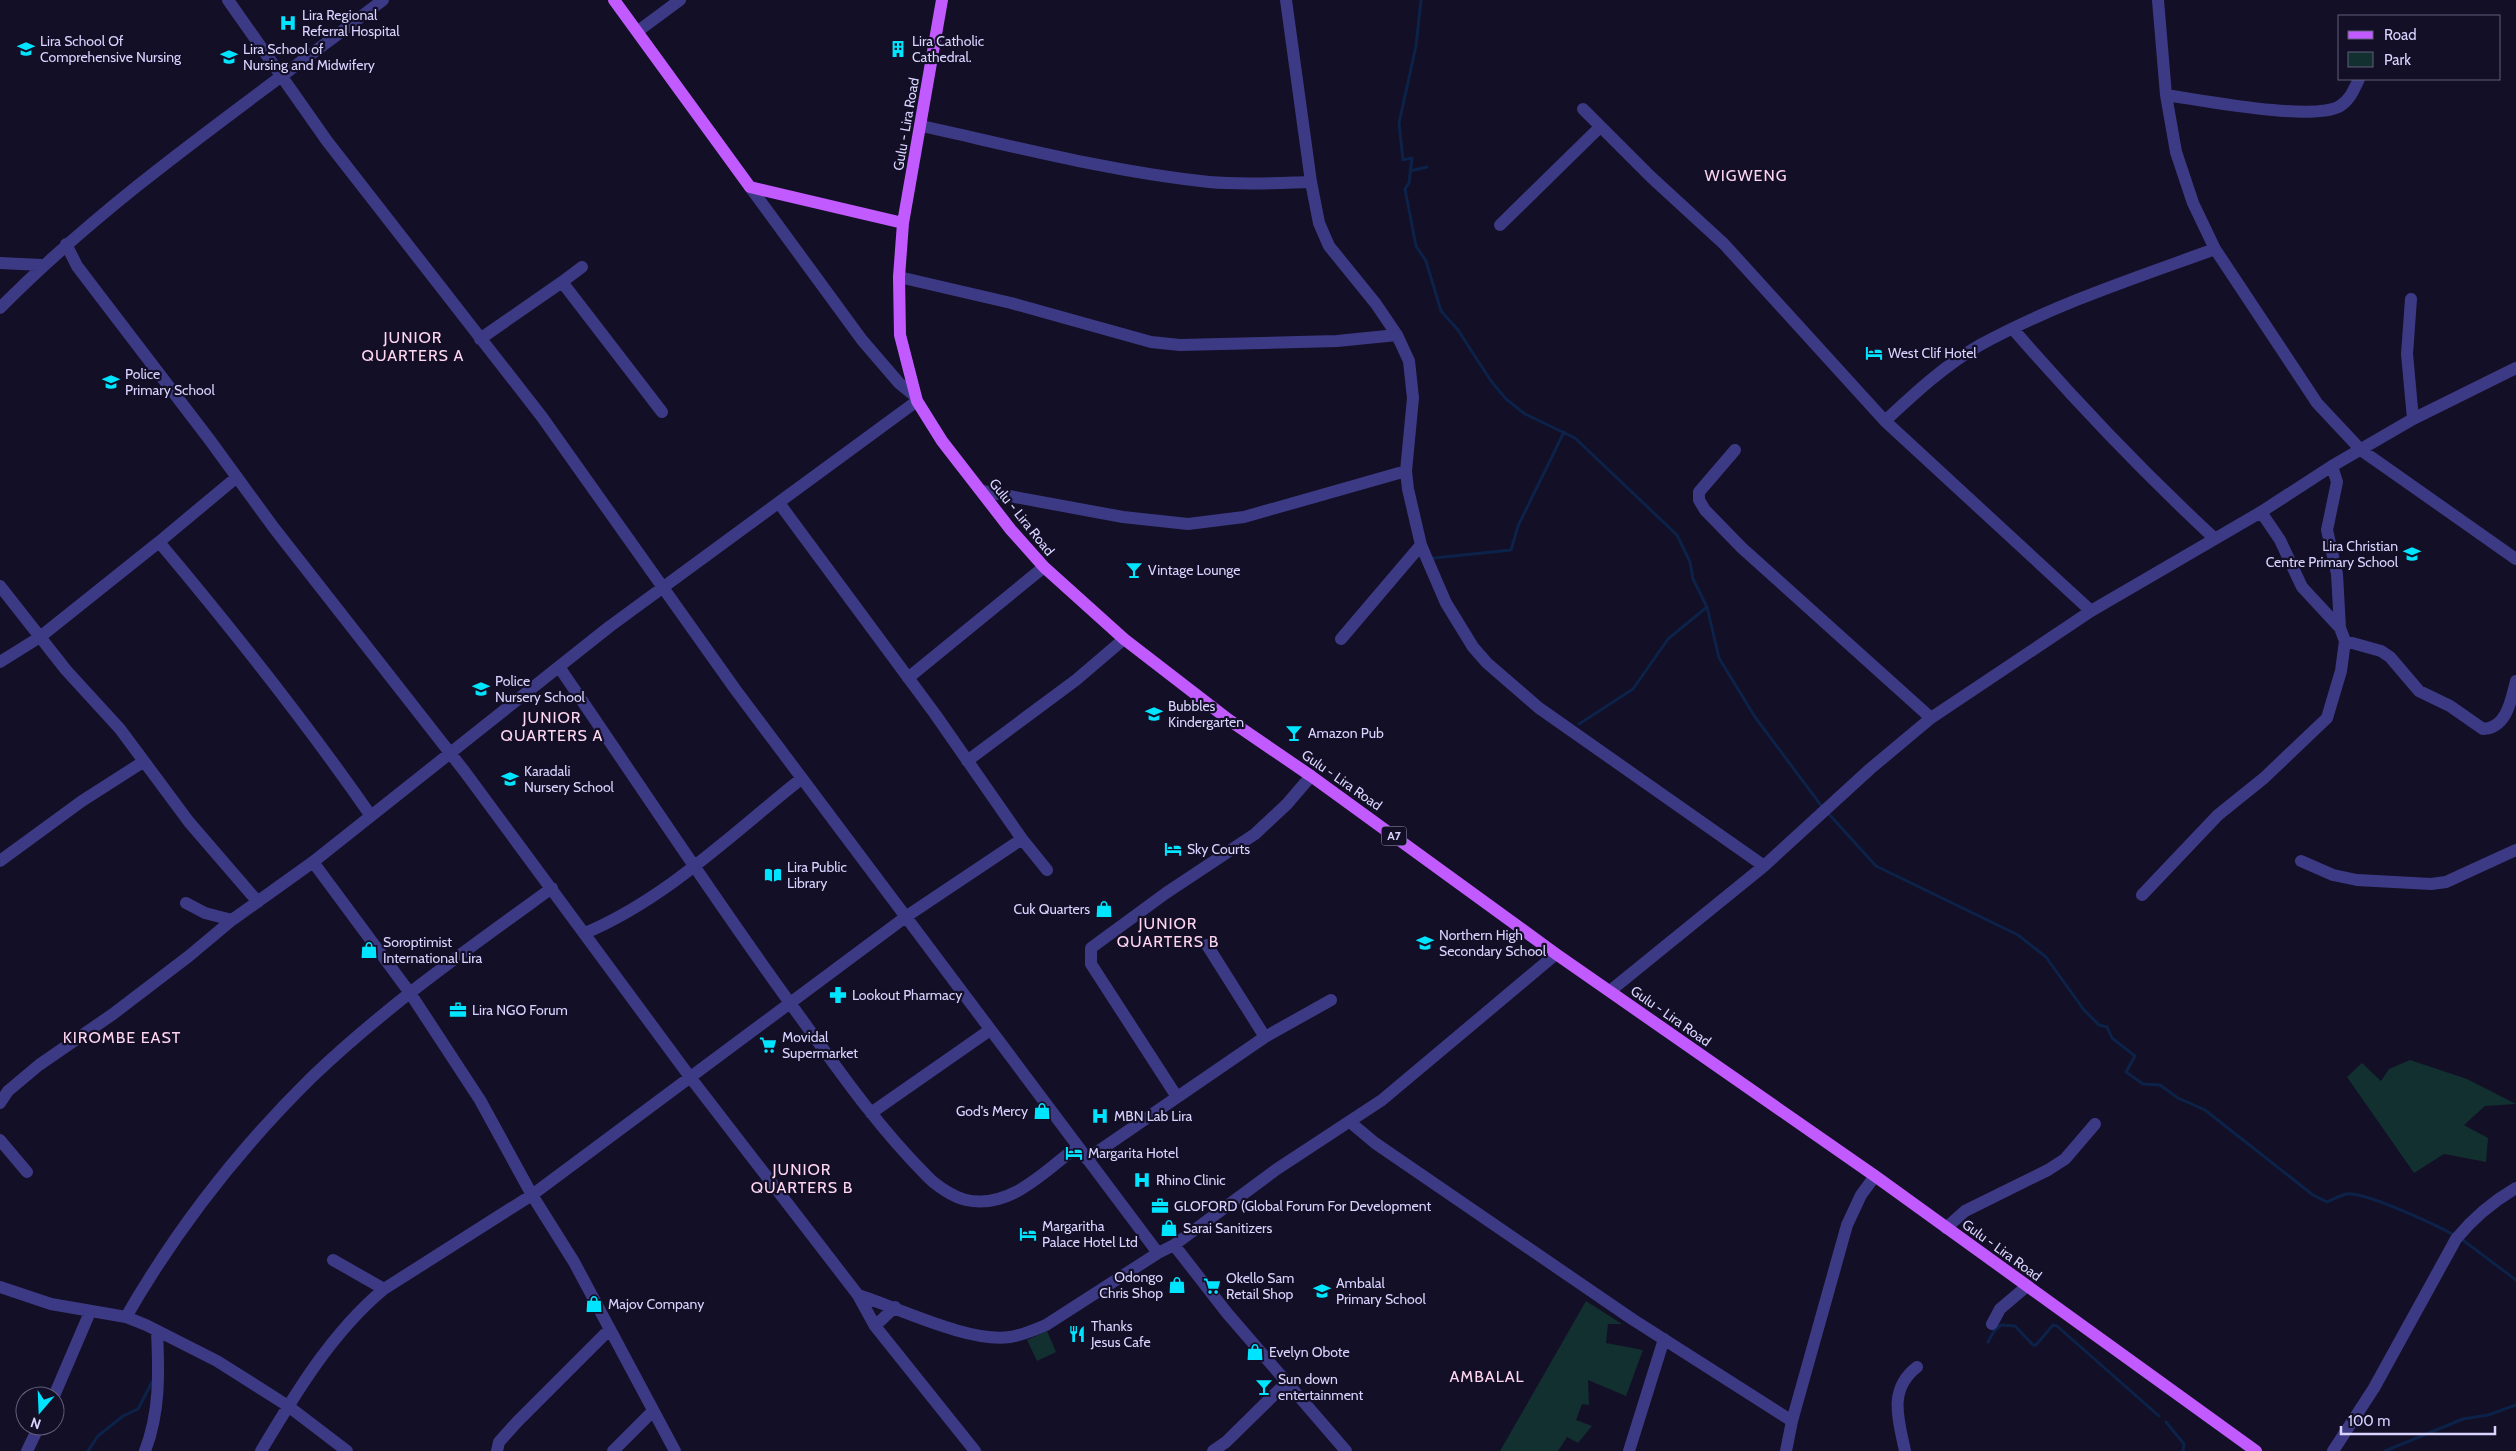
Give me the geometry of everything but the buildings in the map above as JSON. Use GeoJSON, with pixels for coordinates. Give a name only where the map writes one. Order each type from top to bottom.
{"type":"FeatureCollection","features":[{"type":"Feature","properties":{"kind":"main road"},"geometry":{"type":"LineString","coordinates":[[614,0],[750,187],[903,223]]}},
{"type":"Feature","properties":{"kind":"main road","name":"Gulu - Lira Road"},"geometry":{"type":"LineString","coordinates":[[942,0],[922,126],[903,223],[899,277],[900,336],[916,399],[942,441],[1011,530],[1044,567],[1124,639],[1229,720],[1311,776],[1556,954],[1875,1176],[2256,1451]]}},
{"type":"Feature","properties":{"kind":"street"},"geometry":{"type":"LineString","coordinates":[[228,0],[327,141],[542,417],[662,588],[801,779],[907,916],[990,1030],[1158,1253]]}},
{"type":"Feature","properties":{"kind":"street"},"geometry":{"type":"LineString","coordinates":[[0,308],[66,244],[185,148],[282,78],[383,0]]}},
{"type":"Feature","properties":{"kind":"street"},"geometry":{"type":"LineString","coordinates":[[638,31],[680,0]]}},
{"type":"Feature","properties":{"kind":"street"},"geometry":{"type":"LineString","coordinates":[[1286,0],[1311,182],[1319,223],[1329,246],[1376,304],[1397,334],[1409,361],[1412,378],[1406,471],[1408,489],[1421,545],[1455,619],[1473,647],[1487,663],[1539,708],[1764,866]]}},
{"type":"Feature","properties":{"kind":"street"},"geometry":{"type":"LineString","coordinates":[[2158,0],[2166,95],[2176,152],[2183,175],[2215,249],[2317,402],[2361,450],[2516,559]]}},
{"type":"Feature","properties":{"kind":"street"},"geometry":{"type":"LineString","coordinates":[[2166,95],[2309,113],[2338,107],[2349,99],[2358,80]]}},
{"type":"Feature","properties":{"kind":"street"},"geometry":{"type":"LineString","coordinates":[[1583,109],[1724,244],[1885,421],[2092,611]]}},
{"type":"Feature","properties":{"kind":"street"},"geometry":{"type":"LineString","coordinates":[[922,126],[1084,162],[1208,182],[1249,184],[1311,182]]}},
{"type":"Feature","properties":{"kind":"street"},"geometry":{"type":"LineString","coordinates":[[1500,225],[1600,126]]}},
{"type":"Feature","properties":{"kind":"street"},"geometry":{"type":"LineString","coordinates":[[0,1103],[8,1091],[38,1065],[112,1014],[189,956],[232,920],[313,862],[558,667],[916,399],[862,340],[750,187]]}},
{"type":"Feature","properties":{"kind":"street"},"geometry":{"type":"LineString","coordinates":[[66,244],[77,266],[449,752],[552,888],[690,1077],[858,1295],[875,1326],[975,1451]]}},
{"type":"Feature","properties":{"kind":"street"},"geometry":{"type":"LineString","coordinates":[[1885,421],[1919,388],[1979,346],[2067,302],[2215,249]]}},
{"type":"Feature","properties":{"kind":"street"},"geometry":{"type":"LineString","coordinates":[[0,263],[42,266]]}},
{"type":"Feature","properties":{"kind":"street"},"geometry":{"type":"LineString","coordinates":[[480,339],[582,267]]}},
{"type":"Feature","properties":{"kind":"street"},"geometry":{"type":"LineString","coordinates":[[899,277],[1011,303],[1151,342],[1180,345],[1337,341],[1397,334]]}},
{"type":"Feature","properties":{"kind":"street"},"geometry":{"type":"LineString","coordinates":[[562,282],[662,412]]}},
{"type":"Feature","properties":{"kind":"street"},"geometry":{"type":"LineString","coordinates":[[2411,300],[2407,354],[2413,419]]}},
{"type":"Feature","properties":{"kind":"street"},"geometry":{"type":"LineString","coordinates":[[2013,329],[2079,406],[2158,486],[2214,538]]}},
{"type":"Feature","properties":{"kind":"street"},"geometry":{"type":"LineString","coordinates":[[1610,991],[1764,866],[1870,769],[1931,718],[2092,611],[2261,512],[2332,466],[2413,419],[2516,368]]}},
{"type":"Feature","properties":{"kind":"street"},"geometry":{"type":"LineString","coordinates":[[1735,450],[1699,492],[1699,500],[1705,510],[1742,548],[1931,718]]}},
{"type":"Feature","properties":{"kind":"street"},"geometry":{"type":"LineString","coordinates":[[2332,466],[2337,482],[2327,530],[2337,574],[2340,628]]}},
{"type":"Feature","properties":{"kind":"street"},"geometry":{"type":"LineString","coordinates":[[982,491],[1123,517],[1188,524],[1244,517],[1406,471]]}},
{"type":"Feature","properties":{"kind":"street"},"geometry":{"type":"LineString","coordinates":[[0,662],[40,637],[237,477]]}},
{"type":"Feature","properties":{"kind":"street"},"geometry":{"type":"LineString","coordinates":[[779,503],[908,678],[1022,839],[1047,870]]}},
{"type":"Feature","properties":{"kind":"street"},"geometry":{"type":"LineString","coordinates":[[2142,895],[2218,815],[2264,778],[2327,718],[2341,672],[2346,640],[2340,628],[2302,587],[2280,540],[2261,512]]}},
{"type":"Feature","properties":{"kind":"street"},"geometry":{"type":"LineString","coordinates":[[159,542],[202,593],[317,741],[371,816]]}},
{"type":"Feature","properties":{"kind":"street"},"geometry":{"type":"LineString","coordinates":[[1341,639],[1421,545]]}},
{"type":"Feature","properties":{"kind":"street"},"geometry":{"type":"LineString","coordinates":[[908,678],[1044,567]]}},
{"type":"Feature","properties":{"kind":"street"},"geometry":{"type":"LineString","coordinates":[[0,586],[66,670],[120,729],[189,822],[258,902]]}},
{"type":"Feature","properties":{"kind":"street"},"geometry":{"type":"LineString","coordinates":[[967,761],[1076,680],[1124,639]]}},
{"type":"Feature","properties":{"kind":"street"},"geometry":{"type":"LineString","coordinates":[[2346,640],[2380,651],[2390,657],[2396,662],[2412,686],[2456,710],[2483,729],[2494,727],[2501,721],[2508,707],[2516,682]]}},
{"type":"Feature","properties":{"kind":"street"},"geometry":{"type":"LineString","coordinates":[[558,667],[693,866],[790,1003],[871,1113],[927,1176],[964,1200],[984,1203],[1004,1200],[1078,1146]]}},
{"type":"Feature","properties":{"kind":"street"},"geometry":{"type":"LineString","coordinates":[[0,861],[103,786],[143,762]]}},
{"type":"Feature","properties":{"kind":"street"},"geometry":{"type":"LineString","coordinates":[[1177,1097],[1091,964],[1091,948],[1166,893],[1254,834],[1287,804],[1311,776]]}},
{"type":"Feature","properties":{"kind":"street"},"geometry":{"type":"LineString","coordinates":[[585,933],[618,918],[693,866],[801,779]]}},
{"type":"Feature","properties":{"kind":"street"},"geometry":{"type":"LineString","coordinates":[[261,1451],[288,1406],[336,1340],[369,1302],[384,1289],[532,1195],[907,916],[1022,839]]}},
{"type":"Feature","properties":{"kind":"street"},"geometry":{"type":"LineString","coordinates":[[2301,860],[2333,875],[2357,880],[2431,884],[2446,882],[2516,850]]}},
{"type":"Feature","properties":{"kind":"street"},"geometry":{"type":"LineString","coordinates":[[313,862],[410,993],[480,1100],[532,1195],[574,1262],[675,1451]]}},
{"type":"Feature","properties":{"kind":"street"},"geometry":{"type":"LineString","coordinates":[[126,1317],[153,1270],[245,1150],[311,1078],[410,993],[552,888]]}},
{"type":"Feature","properties":{"kind":"street"},"geometry":{"type":"LineString","coordinates":[[186,903],[205,913],[232,920]]}},
{"type":"Feature","properties":{"kind":"street"},"geometry":{"type":"LineString","coordinates":[[1207,945],[1265,1037]]}},
{"type":"Feature","properties":{"kind":"street"},"geometry":{"type":"LineString","coordinates":[[858,1295],[963,1332],[988,1337],[1008,1338],[1026,1334],[1052,1321],[1158,1253],[1174,1246],[1277,1169],[1350,1122],[1418,1071],[1556,954]]}},
{"type":"Feature","properties":{"kind":"street"},"geometry":{"type":"LineString","coordinates":[[1087,1158],[1265,1037],[1331,1000]]}},
{"type":"Feature","properties":{"kind":"street"},"geometry":{"type":"LineString","coordinates":[[871,1113],[990,1030]]}},
{"type":"Feature","properties":{"kind":"street"},"geometry":{"type":"LineString","coordinates":[[1350,1122],[1375,1143],[1476,1213],[1664,1340],[1792,1421]]}},
{"type":"Feature","properties":{"kind":"street"},"geometry":{"type":"LineString","coordinates":[[1946,1228],[1965,1211],[2048,1170],[2065,1159],[2095,1124]]}},
{"type":"Feature","properties":{"kind":"street"},"geometry":{"type":"LineString","coordinates":[[0,1140],[27,1172]]}},
{"type":"Feature","properties":{"kind":"street"},"geometry":{"type":"LineString","coordinates":[[1786,1451],[1792,1421],[1847,1225],[1862,1195],[1875,1176]]}},
{"type":"Feature","properties":{"kind":"street"},"geometry":{"type":"LineString","coordinates":[[2332,1451],[2374,1388],[2456,1239],[2471,1220],[2494,1200],[2516,1188]]}},
{"type":"Feature","properties":{"kind":"street"},"geometry":{"type":"LineString","coordinates":[[1174,1246],[1227,1313],[1288,1381],[1346,1451]]}},
{"type":"Feature","properties":{"kind":"street"},"geometry":{"type":"LineString","coordinates":[[333,1260],[384,1289]]}},
{"type":"Feature","properties":{"kind":"street"},"geometry":{"type":"LineString","coordinates":[[1993,1320],[2027,1286]]}},
{"type":"Feature","properties":{"kind":"street"},"geometry":{"type":"LineString","coordinates":[[0,1287],[51,1304],[126,1317],[217,1361],[288,1406],[347,1451]]}},
{"type":"Feature","properties":{"kind":"street"},"geometry":{"type":"LineString","coordinates":[[875,1326],[895,1307]]}},
{"type":"Feature","properties":{"kind":"street"},"geometry":{"type":"LineString","coordinates":[[58,1386],[90,1312]]}},
{"type":"Feature","properties":{"kind":"street"},"geometry":{"type":"LineString","coordinates":[[497,1451],[499,1442],[517,1422],[610,1328]]}},
{"type":"Feature","properties":{"kind":"street"},"geometry":{"type":"LineString","coordinates":[[145,1451],[152,1433],[157,1404],[159,1381],[157,1332]]}},
{"type":"Feature","properties":{"kind":"street"},"geometry":{"type":"LineString","coordinates":[[1629,1451],[1664,1340]]}},
{"type":"Feature","properties":{"kind":"street"},"geometry":{"type":"LineString","coordinates":[[1905,1451],[1896,1418],[1897,1408],[1902,1386],[1910,1373],[1917,1367]]}},
{"type":"Feature","properties":{"kind":"street"},"geometry":{"type":"LineString","coordinates":[[1213,1451],[1226,1442],[1288,1381]]}},
{"type":"Feature","properties":{"kind":"street"},"geometry":{"type":"LineString","coordinates":[[613,1451],[653,1411]]}},
{"type":"Feature","properties":{"kind":"street"},"geometry":{"type":"LineString","coordinates":[[27,1451],[34,1436]]}},
{"type":"Feature","properties":{"kind":"green space"},"geometry":{"type":"Polygon","coordinates":[[[2410,1060],[2467,1079],[2516,1104],[2485,1106],[2464,1125],[2488,1138],[2486,1162],[2444,1154],[2414,1173],[2347,1077],[2362,1063],[2381,1081],[2389,1069],[2410,1060]]]}},
{"type":"Feature","properties":{"kind":"green space"},"geometry":{"type":"Polygon","coordinates":[[[1586,1301],[1622,1324],[1608,1324],[1606,1343],[1643,1350],[1626,1396],[1588,1380],[1589,1405],[1582,1404],[1576,1420],[1592,1426],[1578,1443],[1567,1437],[1558,1451],[1500,1451],[1586,1301]]]}},
{"type":"Feature","properties":{"kind":"green space"},"geometry":{"type":"Polygon","coordinates":[[[1047,1331],[1056,1352],[1037,1361],[1027,1340],[1047,1331]]]}},
{"type":"Feature","properties":{"kind":"waterway"},"geometry":{"type":"LineString","coordinates":[[1421,0],[1416,46],[1399,123],[1403,160],[1412,158],[1409,183],[1405,189],[1416,246],[1426,261],[1441,311],[1458,330],[1491,381],[1506,399],[1525,414],[1575,438],[1677,535],[1690,562],[1693,579],[1707,607],[1719,658],[1755,717],[1823,808]]}},
{"type":"Feature","properties":{"kind":"waterway"},"geometry":{"type":"LineString","coordinates":[[1410,171],[1427,167]]}},
{"type":"Feature","properties":{"kind":"waterway"},"geometry":{"type":"LineString","coordinates":[[1434,558],[1511,550],[1518,526],[1564,432]]}},
{"type":"Feature","properties":{"kind":"waterway"},"geometry":{"type":"LineString","coordinates":[[1579,724],[1633,689],[1668,639],[1707,607]]}},
{"type":"Feature","properties":{"kind":"waterway"},"geometry":{"type":"LineString","coordinates":[[1827,812],[1876,866],[2018,935],[2046,957],[2084,1010],[2099,1025],[2107,1027],[2112,1038],[2135,1056],[2126,1072],[2143,1084],[2160,1085],[2178,1098],[2205,1110],[2313,1195],[2327,1202],[2346,1194],[2355,1194],[2400,1210],[2454,1235]]}},
{"type":"Feature","properties":{"kind":"waterway"},"geometry":{"type":"LineString","coordinates":[[2460,1238],[2516,1280]]}},
{"type":"Feature","properties":{"kind":"waterway"},"geometry":{"type":"LineString","coordinates":[[1988,1342],[1994,1331],[2001,1325],[2015,1326],[2033,1345],[2036,1345],[2053,1325],[2057,1326],[2159,1416]]}},
{"type":"Feature","properties":{"kind":"waterway"},"geometry":{"type":"LineString","coordinates":[[88,1451],[98,1436],[123,1416],[138,1409],[152,1382]]}},
{"type":"Feature","properties":{"kind":"waterway"},"geometry":{"type":"LineString","coordinates":[[2385,1451],[2463,1419],[2488,1415],[2516,1405]]}},
{"type":"Feature","properties":{"kind":"waterway"},"geometry":{"type":"LineString","coordinates":[[2166,1422],[2184,1444],[2183,1451]]}},
{"type":"Feature","properties":{"kind":"place","name":"Lira Regional Referral Hospital"},"geometry":{"type":"Point","coordinates":[288,23]}},
{"type":"Feature","properties":{"kind":"place","name":"Lira School Of Comprehensive Nursing"},"geometry":{"type":"Point","coordinates":[26,49]}},
{"type":"Feature","properties":{"kind":"place","name":"Lira Catholic Cathedral."},"geometry":{"type":"Point","coordinates":[898,49]}},
{"type":"Feature","properties":{"kind":"place","name":"Lira School of Nursing and Midwifery"},"geometry":{"type":"Point","coordinates":[229,57]}},
{"type":"Feature","properties":{"kind":"place","name":"West Clif Hotel"},"geometry":{"type":"Point","coordinates":[1874,353]}},
{"type":"Feature","properties":{"kind":"place","name":"Police Primary School"},"geometry":{"type":"Point","coordinates":[111,382]}},
{"type":"Feature","properties":{"kind":"place","name":"Lira Christian Centre Primary School"},"geometry":{"type":"Point","coordinates":[2412,554]}},
{"type":"Feature","properties":{"kind":"place","name":"Vintage Lounge"},"geometry":{"type":"Point","coordinates":[1134,570]}},
{"type":"Feature","properties":{"kind":"place","name":"Police Nursery School"},"geometry":{"type":"Point","coordinates":[481,689]}},
{"type":"Feature","properties":{"kind":"place","name":"Bubbles Kindergarten"},"geometry":{"type":"Point","coordinates":[1154,714]}},
{"type":"Feature","properties":{"kind":"place","name":"Amazon Pub"},"geometry":{"type":"Point","coordinates":[1294,733]}},
{"type":"Feature","properties":{"kind":"place","name":"Karadali Nursery School"},"geometry":{"type":"Point","coordinates":[510,779]}},
{"type":"Feature","properties":{"kind":"place","name":"Sky Courts"},"geometry":{"type":"Point","coordinates":[1173,849]}},
{"type":"Feature","properties":{"kind":"place","name":"Lira Public Library"},"geometry":{"type":"Point","coordinates":[773,875]}},
{"type":"Feature","properties":{"kind":"place","name":"Cuk Quarters"},"geometry":{"type":"Point","coordinates":[1104,909]}},
{"type":"Feature","properties":{"kind":"place","name":"Northern High Secondary School"},"geometry":{"type":"Point","coordinates":[1425,943]}},
{"type":"Feature","properties":{"kind":"place","name":"Soroptimist International Lira"},"geometry":{"type":"Point","coordinates":[369,950]}},
{"type":"Feature","properties":{"kind":"place","name":"Lookout Pharmacy"},"geometry":{"type":"Point","coordinates":[838,995]}},
{"type":"Feature","properties":{"kind":"place","name":"Lira NGO Forum"},"geometry":{"type":"Point","coordinates":[458,1010]}},
{"type":"Feature","properties":{"kind":"place","name":"Movidal Supermarket"},"geometry":{"type":"Point","coordinates":[768,1045]}},
{"type":"Feature","properties":{"kind":"place","name":"God's Mercy"},"geometry":{"type":"Point","coordinates":[1042,1111]}},
{"type":"Feature","properties":{"kind":"place","name":"MBN Lab Lira"},"geometry":{"type":"Point","coordinates":[1100,1116]}},
{"type":"Feature","properties":{"kind":"place","name":"Margarita Hotel"},"geometry":{"type":"Point","coordinates":[1074,1153]}},
{"type":"Feature","properties":{"kind":"place","name":"Rhino Clinic"},"geometry":{"type":"Point","coordinates":[1142,1180]}},
{"type":"Feature","properties":{"kind":"place","name":"GLOFORD (Global Forum For Development"},"geometry":{"type":"Point","coordinates":[1160,1206]}},
{"type":"Feature","properties":{"kind":"place","name":"Sarai Sanitizers"},"geometry":{"type":"Point","coordinates":[1169,1228]}},
{"type":"Feature","properties":{"kind":"place","name":"Margaritha Palace Hotel Ltd"},"geometry":{"type":"Point","coordinates":[1028,1234]}},
{"type":"Feature","properties":{"kind":"place","name":"Odongo Chris Shop"},"geometry":{"type":"Point","coordinates":[1177,1285]}},
{"type":"Feature","properties":{"kind":"place","name":"Okello Sam Retail Shop"},"geometry":{"type":"Point","coordinates":[1212,1286]}},
{"type":"Feature","properties":{"kind":"place","name":"Ambalal Primary School"},"geometry":{"type":"Point","coordinates":[1322,1291]}},
{"type":"Feature","properties":{"kind":"place","name":"Majov Company"},"geometry":{"type":"Point","coordinates":[594,1304]}},
{"type":"Feature","properties":{"kind":"place","name":"Thanks Jesus Cafe"},"geometry":{"type":"Point","coordinates":[1077,1334]}},
{"type":"Feature","properties":{"kind":"place","name":"Evelyn Obote"},"geometry":{"type":"Point","coordinates":[1255,1352]}},
{"type":"Feature","properties":{"kind":"place","name":"Sun down entertainment"},"geometry":{"type":"Point","coordinates":[1264,1387]}},
{"type":"Feature","properties":{"kind":"district","name":"WIGWENG"},"geometry":{"type":"Point","coordinates":[1746,175]}},
{"type":"Feature","properties":{"kind":"district","name":"JUNIOR QUARTERS A"},"geometry":{"type":"Point","coordinates":[413,346]}},
{"type":"Feature","properties":{"kind":"district","name":"JUNIOR QUARTERS A"},"geometry":{"type":"Point","coordinates":[552,726]}},
{"type":"Feature","properties":{"kind":"district","name":"JUNIOR QUARTERS B"},"geometry":{"type":"Point","coordinates":[1168,932]}},
{"type":"Feature","properties":{"kind":"district","name":"KIROMBE EAST"},"geometry":{"type":"Point","coordinates":[122,1037]}},
{"type":"Feature","properties":{"kind":"district","name":"JUNIOR QUARTERS B"},"geometry":{"type":"Point","coordinates":[802,1178]}},
{"type":"Feature","properties":{"kind":"district","name":"AMBALAL"},"geometry":{"type":"Point","coordinates":[1487,1376]}}]}
